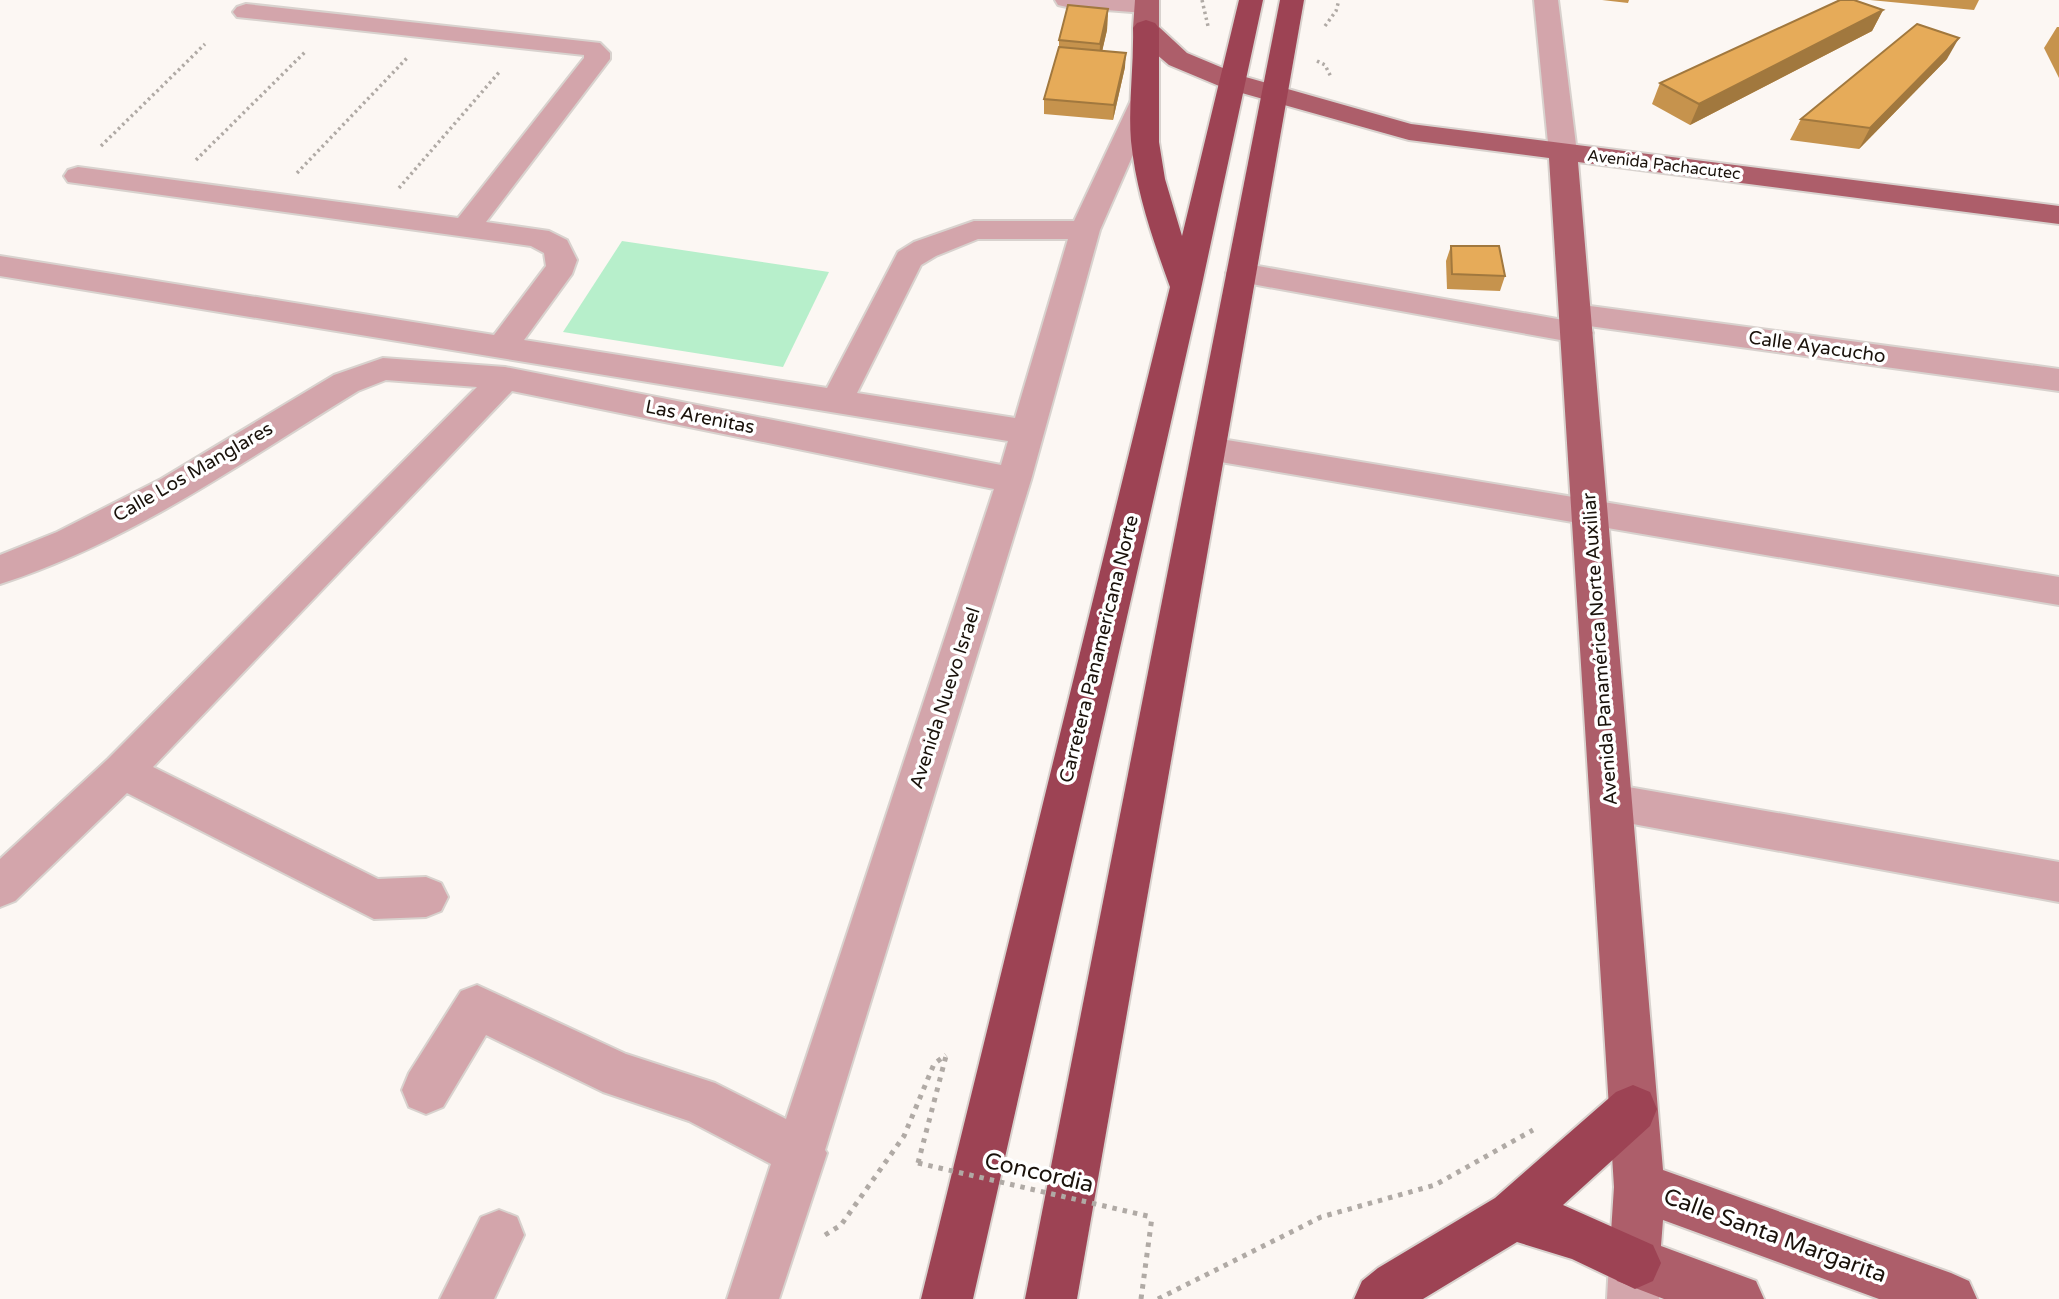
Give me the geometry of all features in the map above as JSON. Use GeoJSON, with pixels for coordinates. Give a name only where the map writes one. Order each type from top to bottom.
{"type":"FeatureCollection","features":[{"type":"Feature","properties":{"kind":"highway","name":"Carretera Panamericana Norte"},"geometry":{"type":"LineString","coordinates":[[947,1299],[1021,975],[1186,289],[1251,0]]}},
{"type":"Feature","properties":{"kind":"highway"},"geometry":{"type":"LineString","coordinates":[[1051,1299],[1292,0]]}},
{"type":"Feature","properties":{"kind":"highway"},"geometry":{"type":"LineString","coordinates":[[1146,11],[1148,61],[1144,100],[1148,155],[1164,228],[1186,289]]}},
{"type":"Feature","properties":{"kind":"highway"},"geometry":{"type":"LineString","coordinates":[[1380,1299],[1407,1279],[1513,1216],[1633,1109]]}},
{"type":"Feature","properties":{"kind":"highway"},"geometry":{"type":"LineString","coordinates":[[1513,1216],[1546,1223],[1595,1241],[1634,1281]]}},
{"type":"Feature","properties":{"kind":"main road","name":"Avenida Pachacutec"},"geometry":{"type":"LineString","coordinates":[[1146,11],[1158,43],[1178,59],[1233,82],[1409,132],[2059,215]]}},
{"type":"Feature","properties":{"kind":"main road","name":"Avenida Panamérica Norte Auxiliar"},"geometry":{"type":"LineString","coordinates":[[1563,153],[1639,1187],[1634,1281]]}},
{"type":"Feature","properties":{"kind":"main road","name":"Calle Santa Margarita"},"geometry":{"type":"LineString","coordinates":[[1639,1187],[1951,1299]]}},
{"type":"Feature","properties":{"kind":"main road"},"geometry":{"type":"LineString","coordinates":[[1634,1281],[1738,1299]]}},
{"type":"Feature","properties":{"kind":"street"},"geometry":{"type":"LineString","coordinates":[[1067,0],[1146,11]]}},
{"type":"Feature","properties":{"kind":"street"},"geometry":{"type":"LineString","coordinates":[[1520,0],[1546,2]]}},
{"type":"Feature","properties":{"kind":"street","name":"Avenida Panamérica Norte Auxiliar"},"geometry":{"type":"LineString","coordinates":[[1546,2],[1563,153]]}},
{"type":"Feature","properties":{"kind":"street"},"geometry":{"type":"LineString","coordinates":[[246,12],[591,48],[597,53],[597,59],[466,228]]}},
{"type":"Feature","properties":{"kind":"street","name":"Avenida Nuevo Israel"},"geometry":{"type":"LineString","coordinates":[[753,1299],[802,1153],[1014,481],[1085,230],[1144,100]]}},
{"type":"Feature","properties":{"kind":"street"},"geometry":{"type":"LineString","coordinates":[[0,887],[123,771],[504,362],[561,267],[562,260],[556,247],[538,238],[78,176]]}},
{"type":"Feature","properties":{"kind":"street"},"geometry":{"type":"LineString","coordinates":[[837,400],[909,259],[925,248],[974,230],[1085,230]]}},
{"type":"Feature","properties":{"kind":"street"},"geometry":{"type":"LineString","coordinates":[[0,266],[504,362],[837,400],[1028,432]]}},
{"type":"Feature","properties":{"kind":"street","name":"Calle Ayacucho"},"geometry":{"type":"LineString","coordinates":[[1241,273],[1576,323],[2059,380]]}},
{"type":"Feature","properties":{"kind":"street","name":"Las Arenitas"},"geometry":{"type":"LineString","coordinates":[[383,369],[504,362],[1014,481]]}},
{"type":"Feature","properties":{"kind":"street","name":"Calle Los Manglares"},"geometry":{"type":"LineString","coordinates":[[0,570],[70,542],[173,488],[346,383],[383,369]]}},
{"type":"Feature","properties":{"kind":"street"},"geometry":{"type":"LineString","coordinates":[[1209,449],[1590,515],[2059,591]]}},
{"type":"Feature","properties":{"kind":"street"},"geometry":{"type":"LineString","coordinates":[[123,771],[374,899],[426,897]]}},
{"type":"Feature","properties":{"kind":"street"},"geometry":{"type":"LineString","coordinates":[[1611,803],[2059,882]]}},
{"type":"Feature","properties":{"kind":"street"},"geometry":{"type":"LineString","coordinates":[[426,1090],[477,1007],[620,1075],[698,1100],[802,1153]]}},
{"type":"Feature","properties":{"kind":"street"},"geometry":{"type":"LineString","coordinates":[[467,1299],[499,1235]]}},
{"type":"Feature","properties":{"kind":"path"},"geometry":{"type":"LineString","coordinates":[[98,149],[205,44]]}},
{"type":"Feature","properties":{"kind":"path"},"geometry":{"type":"LineString","coordinates":[[191,165],[306,51]]}},
{"type":"Feature","properties":{"kind":"path"},"geometry":{"type":"LineString","coordinates":[[294,177],[407,58]]}},
{"type":"Feature","properties":{"kind":"path"},"geometry":{"type":"LineString","coordinates":[[397,191],[502,70]]}},
{"type":"Feature","properties":{"kind":"path","name":"Concordia"},"geometry":{"type":"LineString","coordinates":[[773,1243],[801,1241],[824,1235],[841,1225],[904,1136],[934,1064],[946,1055],[918,1163],[1152,1217],[1141,1299]]}},
{"type":"Feature","properties":{"kind":"path"},"geometry":{"type":"LineString","coordinates":[[1158,1299],[1321,1217],[1435,1185],[1542,1125]]}},
{"type":"Feature","properties":{"kind":"green space"},"geometry":{"type":"Polygon","coordinates":[[[622,241],[829,272],[783,367],[563,332],[622,241]]]}},
{"type":"Feature","properties":{"kind":"building"},"geometry":{"type":"Polygon","coordinates":[[[1840,0],[1854,0],[1883,10],[1699,104],[1660,83],[1840,0]]]}},
{"type":"Feature","properties":{"kind":"building"},"geometry":{"type":"Polygon","coordinates":[[[1068,5],[1108,9],[1100,44],[1059,40],[1068,5]]]}},
{"type":"Feature","properties":{"kind":"building"},"geometry":{"type":"Polygon","coordinates":[[[1917,24],[1959,38],[1870,128],[1801,119],[1917,24]]]}},
{"type":"Feature","properties":{"kind":"building"},"geometry":{"type":"Polygon","coordinates":[[[1059,47],[1126,53],[1114,105],[1044,99],[1059,47]]]}},
{"type":"Feature","properties":{"kind":"building"},"geometry":{"type":"Polygon","coordinates":[[[1451,246],[1499,246],[1505,276],[1452,274],[1451,246]]]}}]}
